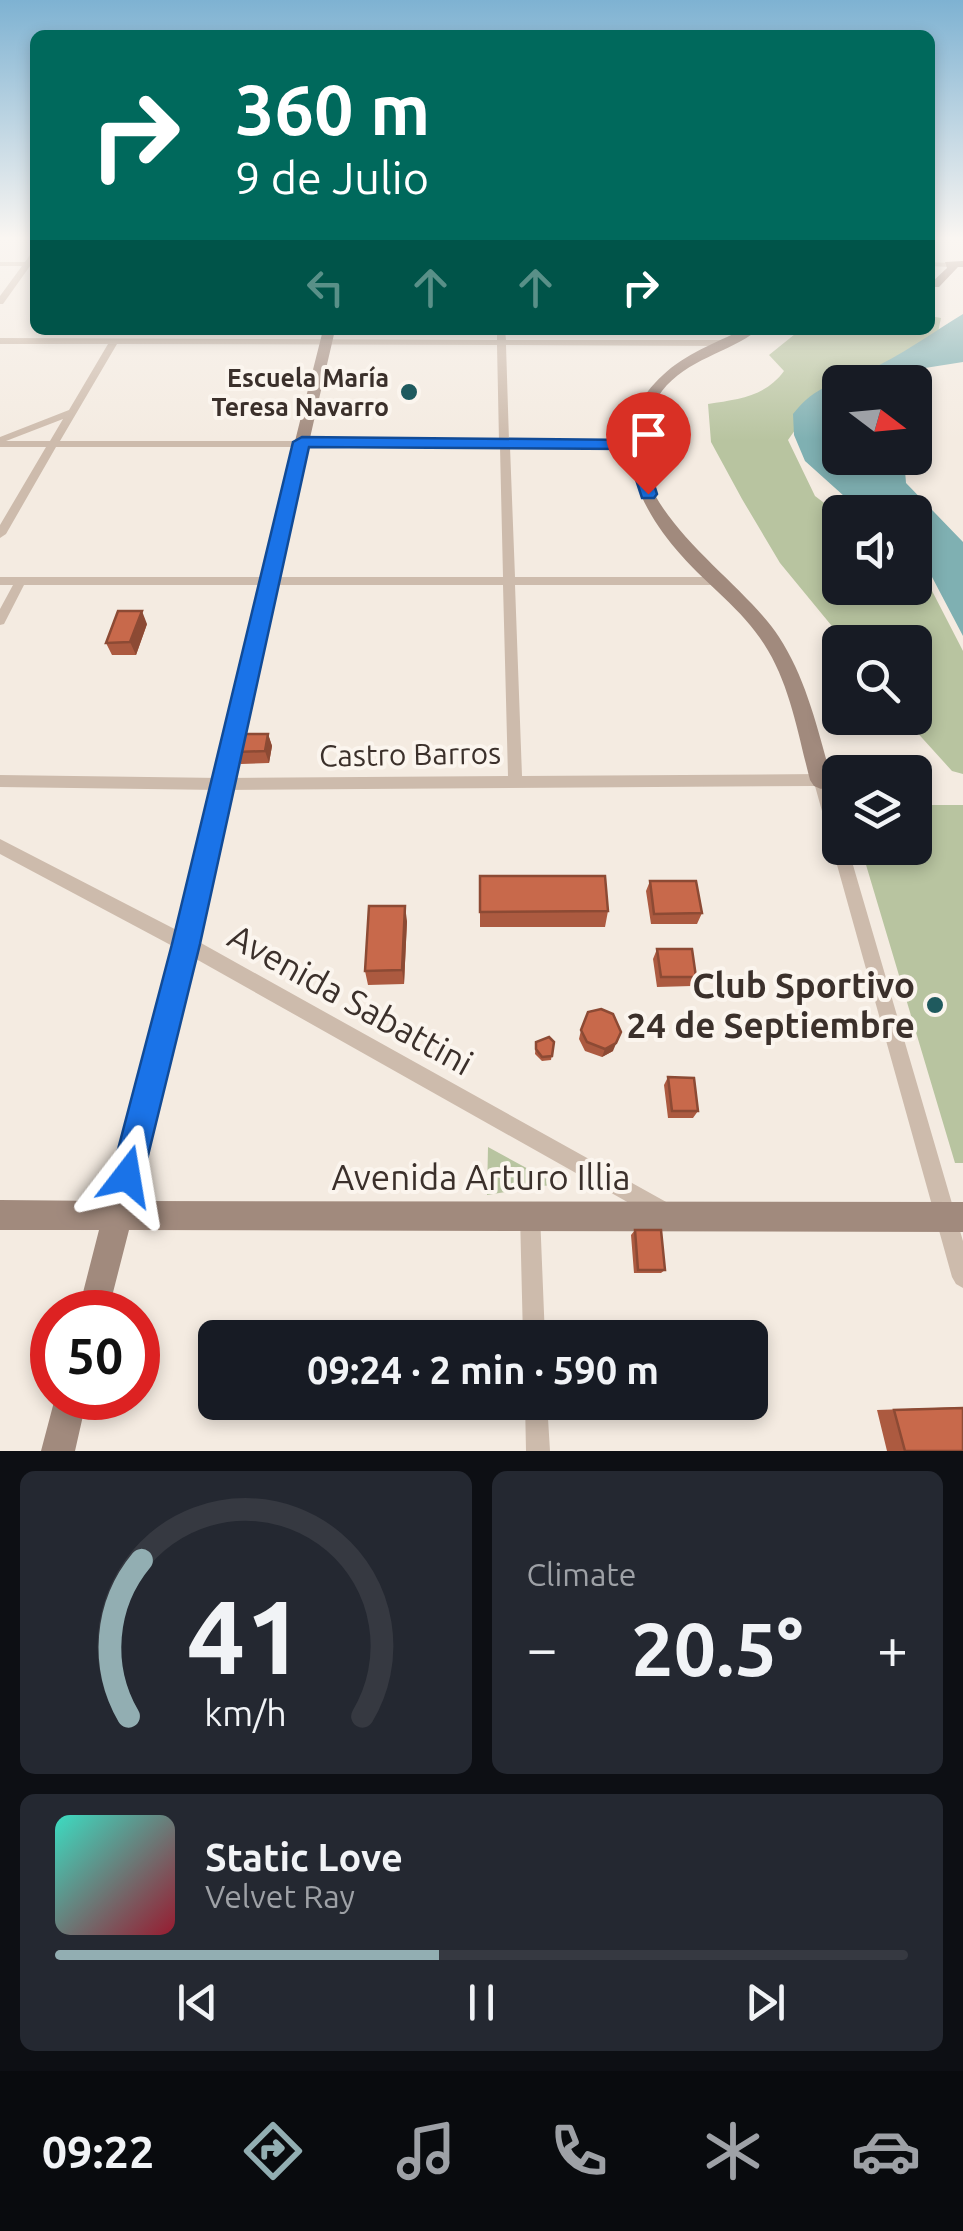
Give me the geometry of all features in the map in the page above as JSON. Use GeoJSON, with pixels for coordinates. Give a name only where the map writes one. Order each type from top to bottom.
{"type":"FeatureCollection","features":[{"type":"Feature","properties":{"kind":"main road"},"geometry":{"type":"LineString","coordinates":[[741,335],[661,384],[639,420],[632,444],[643,482],[666,525],[687,552],[762,625],[776,648],[801,709],[821,780]]}},
{"type":"Feature","properties":{"kind":"main road"},"geometry":{"type":"LineString","coordinates":[[98,1290],[186,944],[266,582],[328,336]]}},
{"type":"Feature","properties":{"kind":"main road","name":"Avenida Arturo Illia"},"geometry":{"type":"LineString","coordinates":[[0,1215],[954,1217]]}},
{"type":"Feature","properties":{"kind":"main road"},"geometry":{"type":"LineString","coordinates":[[58,1451],[66,1420]]}},
{"type":"Feature","properties":{"kind":"street"},"geometry":{"type":"LineString","coordinates":[[144,341],[147,335]]}},
{"type":"Feature","properties":{"kind":"street"},"geometry":{"type":"LineString","coordinates":[[0,341],[502,336],[724,343]]}},
{"type":"Feature","properties":{"kind":"street"},"geometry":{"type":"LineString","coordinates":[[502,336],[515,779]]}},
{"type":"Feature","properties":{"kind":"street"},"geometry":{"type":"LineString","coordinates":[[0,351],[28,341]]}},
{"type":"Feature","properties":{"kind":"street"},"geometry":{"type":"LineString","coordinates":[[0,534],[114,341]]}},
{"type":"Feature","properties":{"kind":"street"},"geometry":{"type":"LineString","coordinates":[[0,442],[74,410]]}},
{"type":"Feature","properties":{"kind":"street"},"geometry":{"type":"LineString","coordinates":[[0,442],[632,444]]}},
{"type":"Feature","properties":{"kind":"street"},"geometry":{"type":"LineString","coordinates":[[0,582],[717,581]]}},
{"type":"Feature","properties":{"kind":"street"},"geometry":{"type":"LineString","coordinates":[[0,621],[20,582]]}},
{"type":"Feature","properties":{"kind":"street","name":"Castro Barros"},"geometry":{"type":"LineString","coordinates":[[0,781],[221,784],[515,779],[821,780]]}},
{"type":"Feature","properties":{"kind":"street","name":"Avenida Sabattini"},"geometry":{"type":"LineString","coordinates":[[0,846],[186,944],[668,1214]]}},
{"type":"Feature","properties":{"kind":"street"},"geometry":{"type":"LineString","coordinates":[[846,865],[954,1217],[963,1276]]}},
{"type":"Feature","properties":{"kind":"street"},"geometry":{"type":"LineString","coordinates":[[530,1214],[533,1320]]}},
{"type":"Feature","properties":{"kind":"street"},"geometry":{"type":"LineString","coordinates":[[537,1420],[538,1451]]}},
{"type":"Feature","properties":{"kind":"green space"},"geometry":{"type":"Polygon","coordinates":[[[935,317],[941,318],[937,337],[886,365],[822,365],[822,397],[788,440],[815,496],[822,501],[822,605],[932,605],[932,591],[963,651],[963,774],[952,771],[919,735],[932,735],[932,625],[831,625],[780,563],[711,442],[708,404],[750,395],[777,380],[784,371],[769,355],[794,335],[935,335],[935,317]]]}},
{"type":"Feature","properties":{"kind":"green space","name":"Club Sportivo 24 de Septiembre"},"geometry":{"type":"Polygon","coordinates":[[[932,805],[963,805],[963,1163],[955,1163],[866,865],[932,865],[932,805]]]}},
{"type":"Feature","properties":{"kind":"green space"},"geometry":{"type":"Polygon","coordinates":[[[488,1147],[556,1184],[487,1195],[488,1147]]]}},
{"type":"Feature","properties":{"kind":"water"},"geometry":{"type":"Polygon","coordinates":[[[963,314],[963,362],[932,367],[879,365],[930,335],[963,314]]]}},
{"type":"Feature","properties":{"kind":"water"},"geometry":{"type":"Polygon","coordinates":[[[822,389],[822,475],[905,475],[906,483],[918,495],[843,495],[805,461],[794,435],[793,414],[822,389]]]}},
{"type":"Feature","properties":{"kind":"water"},"geometry":{"type":"Polygon","coordinates":[[[932,510],[963,542],[963,636],[932,577],[932,510]]]}},
{"type":"Feature","properties":{"kind":"building"},"geometry":{"type":"Polygon","coordinates":[[[118,611],[142,611],[130,642],[106,643],[118,611]]]}},
{"type":"Feature","properties":{"kind":"building"},"geometry":{"type":"Polygon","coordinates":[[[240,734],[268,734],[265,751],[237,752],[240,734]]]}},
{"type":"Feature","properties":{"kind":"building"},"geometry":{"type":"Polygon","coordinates":[[[480,876],[605,876],[608,911],[480,912],[480,876]]]}},
{"type":"Feature","properties":{"kind":"building"},"geometry":{"type":"Polygon","coordinates":[[[650,881],[696,881],[702,913],[654,914],[650,881]]]}},
{"type":"Feature","properties":{"kind":"building"},"geometry":{"type":"Polygon","coordinates":[[[369,906],[405,906],[402,970],[365,971],[369,906]]]}},
{"type":"Feature","properties":{"kind":"building"},"geometry":{"type":"Polygon","coordinates":[[[657,949],[692,949],[696,977],[661,977],[657,949]]]}},
{"type":"Feature","properties":{"kind":"building"},"geometry":{"type":"Polygon","coordinates":[[[601,1009],[613,1014],[621,1032],[616,1043],[605,1049],[587,1042],[581,1030],[588,1012],[601,1009]]]}},
{"type":"Feature","properties":{"kind":"building"},"geometry":{"type":"Polygon","coordinates":[[[549,1037],[554,1042],[552,1056],[542,1057],[536,1042],[549,1037]]]}},
{"type":"Feature","properties":{"kind":"building"},"geometry":{"type":"Polygon","coordinates":[[[668,1077],[694,1078],[698,1111],[672,1111],[668,1077]]]}},
{"type":"Feature","properties":{"kind":"building"},"geometry":{"type":"Polygon","coordinates":[[[635,1230],[661,1230],[665,1270],[638,1270],[635,1230]]]}},
{"type":"Feature","properties":{"kind":"building"},"geometry":{"type":"Polygon","coordinates":[[[963,1408],[963,1451],[905,1451],[894,1410],[963,1408]]]}},
{"type":"Feature","properties":{"kind":"place","name":"Escuela María Teresa Navarro"},"geometry":{"type":"Point","coordinates":[409,392]}},
{"type":"Feature","properties":{"kind":"place","name":"Club Sportivo 24 de Septiembre"},"geometry":{"type":"Point","coordinates":[935,1005]}},
{"type":"Feature","properties":{"kind":"route"},"geometry":{"type":"LineString","coordinates":[[127,1176],[186,944],[266,582],[302,442],[632,444],[648,494]]}}]}
